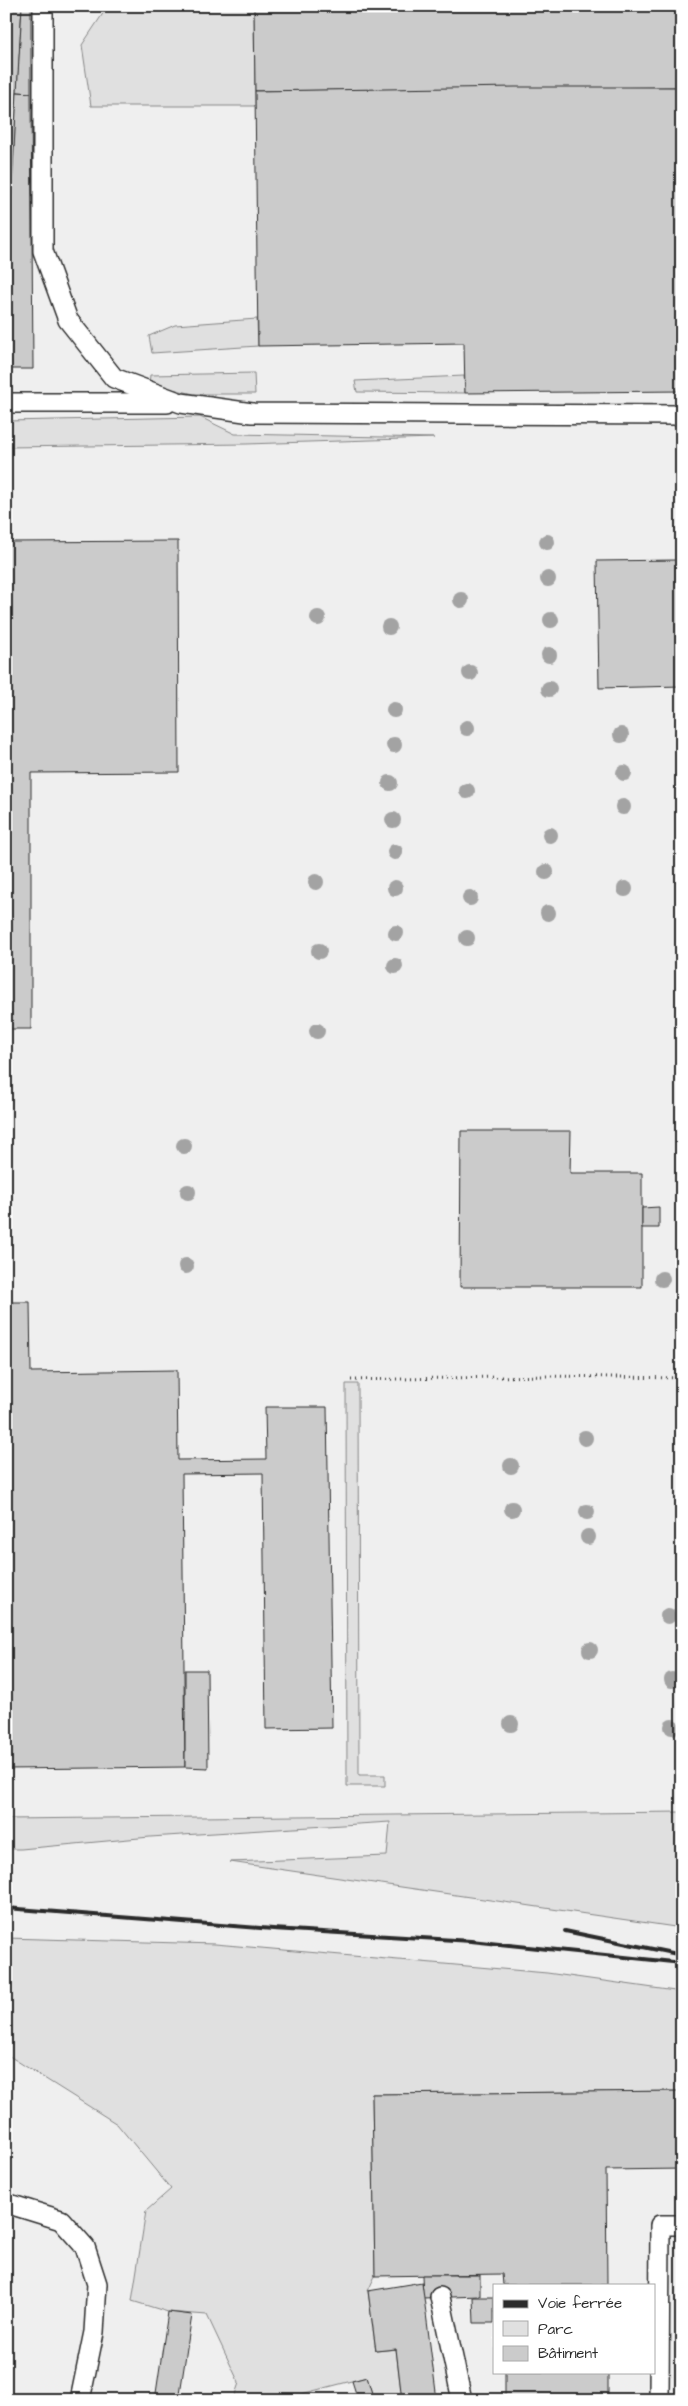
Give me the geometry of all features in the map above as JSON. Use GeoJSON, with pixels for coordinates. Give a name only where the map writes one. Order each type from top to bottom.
{"type":"FeatureCollection","features":[{"type":"Feature","properties":{"kind":"lane"},"geometry":{"type":"LineString","coordinates":[[43,6],[43,251],[68,320],[114,378],[181,403]]}},
{"type":"Feature","properties":{"kind":"lane"},"geometry":{"type":"LineString","coordinates":[[6,403],[181,403],[252,413],[682,415]]}},
{"type":"Feature","properties":{"kind":"lane"},"geometry":{"type":"LineString","coordinates":[[6,2203],[61,2220],[85,2246],[97,2284],[94,2332],[80,2400]]}},
{"type":"Feature","properties":{"kind":"lane"},"geometry":{"type":"LineString","coordinates":[[659,2400],[660,2225],[682,2225]]}},
{"type":"Feature","properties":{"kind":"lane"},"geometry":{"type":"LineString","coordinates":[[440,2297],[462,2400]]}},
{"type":"Feature","properties":{"kind":"path"},"geometry":{"type":"LineString","coordinates":[[351,1380],[548,1376],[682,1378]]}},
{"type":"Feature","properties":{"kind":"shaded area"},"geometry":{"type":"Polygon","coordinates":[[[6,6],[682,6],[682,2400],[6,2400],[6,6]]]}},
{"type":"Feature","properties":{"kind":"green space"},"geometry":{"type":"Polygon","coordinates":[[[108,6],[254,6],[255,106],[91,106],[82,45],[108,6]]]}},
{"type":"Feature","properties":{"kind":"green space"},"geometry":{"type":"Polygon","coordinates":[[[257,319],[258,346],[152,353],[149,336],[175,325],[257,319]]]}},
{"type":"Feature","properties":{"kind":"green space"},"geometry":{"type":"Polygon","coordinates":[[[254,373],[255,394],[194,394],[149,384],[150,375],[254,373]]]}},
{"type":"Feature","properties":{"kind":"green space"},"geometry":{"type":"Polygon","coordinates":[[[464,376],[465,393],[357,392],[355,381],[464,376]]]}},
{"type":"Feature","properties":{"kind":"green space"},"geometry":{"type":"Polygon","coordinates":[[[200,417],[235,434],[434,438],[246,444],[6,447],[6,421],[200,417]]]}},
{"type":"Feature","properties":{"kind":"green space"},"geometry":{"type":"Polygon","coordinates":[[[346,1384],[358,1384],[359,1775],[385,1775],[385,1786],[347,1786],[346,1384]]]}},
{"type":"Feature","properties":{"kind":"green space"},"geometry":{"type":"Polygon","coordinates":[[[682,1812],[682,1928],[230,1862],[387,1856],[390,1822],[150,1837],[6,1849],[6,1819],[682,1812]]]}},
{"type":"Feature","properties":{"kind":"green space"},"geometry":{"type":"Polygon","coordinates":[[[6,1938],[215,1944],[547,1973],[682,1992],[682,2091],[372,2094],[375,2276],[368,2291],[376,2351],[396,2349],[402,2400],[374,2400],[367,2377],[278,2400],[233,2400],[239,2383],[207,2315],[168,2312],[132,2301],[146,2211],[171,2189],[117,2124],[6,2054],[6,1938]]]}},
{"type":"Feature","properties":{"kind":"building"},"geometry":{"type":"Polygon","coordinates":[[[6,6],[22,6],[6,302],[6,6]]]}},
{"type":"Feature","properties":{"kind":"building"},"geometry":{"type":"Polygon","coordinates":[[[22,6],[31,6],[31,93],[17,92],[22,6]]]}},
{"type":"Feature","properties":{"kind":"building"},"geometry":{"type":"Polygon","coordinates":[[[254,6],[682,6],[682,87],[255,91],[254,6]]]}},
{"type":"Feature","properties":{"kind":"building"},"geometry":{"type":"Polygon","coordinates":[[[515,87],[682,87],[682,391],[465,393],[464,343],[258,346],[255,91],[515,87]]]}},
{"type":"Feature","properties":{"kind":"building"},"geometry":{"type":"Polygon","coordinates":[[[17,92],[31,93],[33,369],[6,369],[6,302],[17,92]]]}},
{"type":"Feature","properties":{"kind":"building"},"geometry":{"type":"Polygon","coordinates":[[[178,541],[179,772],[31,773],[31,1029],[6,1029],[6,542],[178,541]]]}},
{"type":"Feature","properties":{"kind":"building"},"geometry":{"type":"Polygon","coordinates":[[[682,560],[682,686],[599,688],[597,561],[682,560]]]}},
{"type":"Feature","properties":{"kind":"building"},"geometry":{"type":"Polygon","coordinates":[[[461,1131],[571,1131],[570,1173],[642,1173],[642,1287],[460,1287],[461,1131]]]}},
{"type":"Feature","properties":{"kind":"building"},"geometry":{"type":"Polygon","coordinates":[[[659,1207],[659,1228],[642,1228],[642,1208],[659,1207]]]}},
{"type":"Feature","properties":{"kind":"building"},"geometry":{"type":"Polygon","coordinates":[[[6,1302],[30,1302],[31,1372],[177,1370],[178,1460],[266,1459],[265,1407],[327,1407],[332,1728],[266,1729],[263,1473],[182,1474],[185,1767],[6,1769],[6,1302]]]}},
{"type":"Feature","properties":{"kind":"building"},"geometry":{"type":"Polygon","coordinates":[[[185,1670],[207,1670],[208,1768],[185,1767],[185,1670]]]}},
{"type":"Feature","properties":{"kind":"building"},"geometry":{"type":"Polygon","coordinates":[[[682,2091],[682,2169],[606,2170],[607,2284],[503,2284],[502,2274],[375,2276],[372,2094],[682,2091]]]}},
{"type":"Feature","properties":{"kind":"building"},"geometry":{"type":"Polygon","coordinates":[[[422,2275],[480,2275],[480,2296],[423,2298],[422,2275]]]}},
{"type":"Feature","properties":{"kind":"building"},"geometry":{"type":"Polygon","coordinates":[[[422,2282],[437,2400],[402,2400],[396,2349],[376,2351],[368,2291],[422,2282]]]}},
{"type":"Feature","properties":{"kind":"building"},"geometry":{"type":"Polygon","coordinates":[[[473,2297],[493,2297],[493,2323],[474,2323],[473,2297]]]}},
{"type":"Feature","properties":{"kind":"building"},"geometry":{"type":"Polygon","coordinates":[[[168,2312],[192,2315],[179,2400],[155,2400],[168,2312]]]}},
{"type":"Feature","properties":{"kind":"building"},"geometry":{"type":"Polygon","coordinates":[[[505,2374],[608,2374],[608,2400],[505,2400],[505,2374]]]}},
{"type":"Feature","properties":{"kind":"building"},"geometry":{"type":"Polygon","coordinates":[[[367,2377],[374,2400],[358,2400],[352,2381],[367,2377]]]}},
{"type":"Feature","properties":{"kind":"railway"},"geometry":{"type":"LineString","coordinates":[[6,1908],[273,1929],[471,1941],[682,1963]]}},
{"type":"Feature","properties":{"kind":"railway"},"geometry":{"type":"LineString","coordinates":[[565,1931],[682,1955]]}}]}
